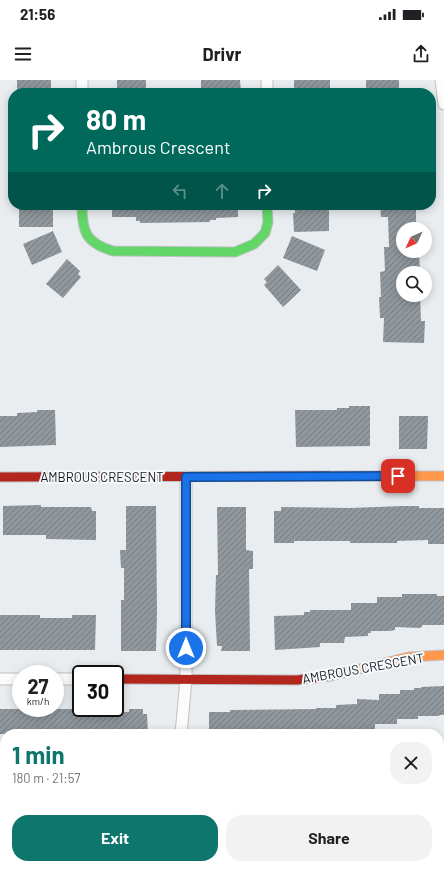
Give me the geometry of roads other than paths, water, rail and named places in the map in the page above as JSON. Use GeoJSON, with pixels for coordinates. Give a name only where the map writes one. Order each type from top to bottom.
{"type":"FeatureCollection","features":[{"type":"Feature","properties":{"kind":"street"},"geometry":{"type":"LineString","coordinates":[[441,80],[444,104]]}},
{"type":"Feature","properties":{"kind":"street"},"geometry":{"type":"LineString","coordinates":[[82,210],[83,230],[89,238],[102,249],[113,251],[235,252],[251,246],[261,239],[268,227],[268,210]]}},
{"type":"Feature","properties":{"kind":"street","name":"AMBROUS CRESCENT"},"geometry":{"type":"LineString","coordinates":[[0,477],[444,476]]}},
{"type":"Feature","properties":{"kind":"street"},"geometry":{"type":"LineString","coordinates":[[181,729],[186,679],[186,477]]}},
{"type":"Feature","properties":{"kind":"street","name":"AMBROUS CRESCENT"},"geometry":{"type":"LineString","coordinates":[[124,679],[297,680],[324,677],[409,657],[444,656]]}},
{"type":"Feature","properties":{"kind":"street"},"geometry":{"type":"LineString","coordinates":[[0,679],[12,679]]}}]}
